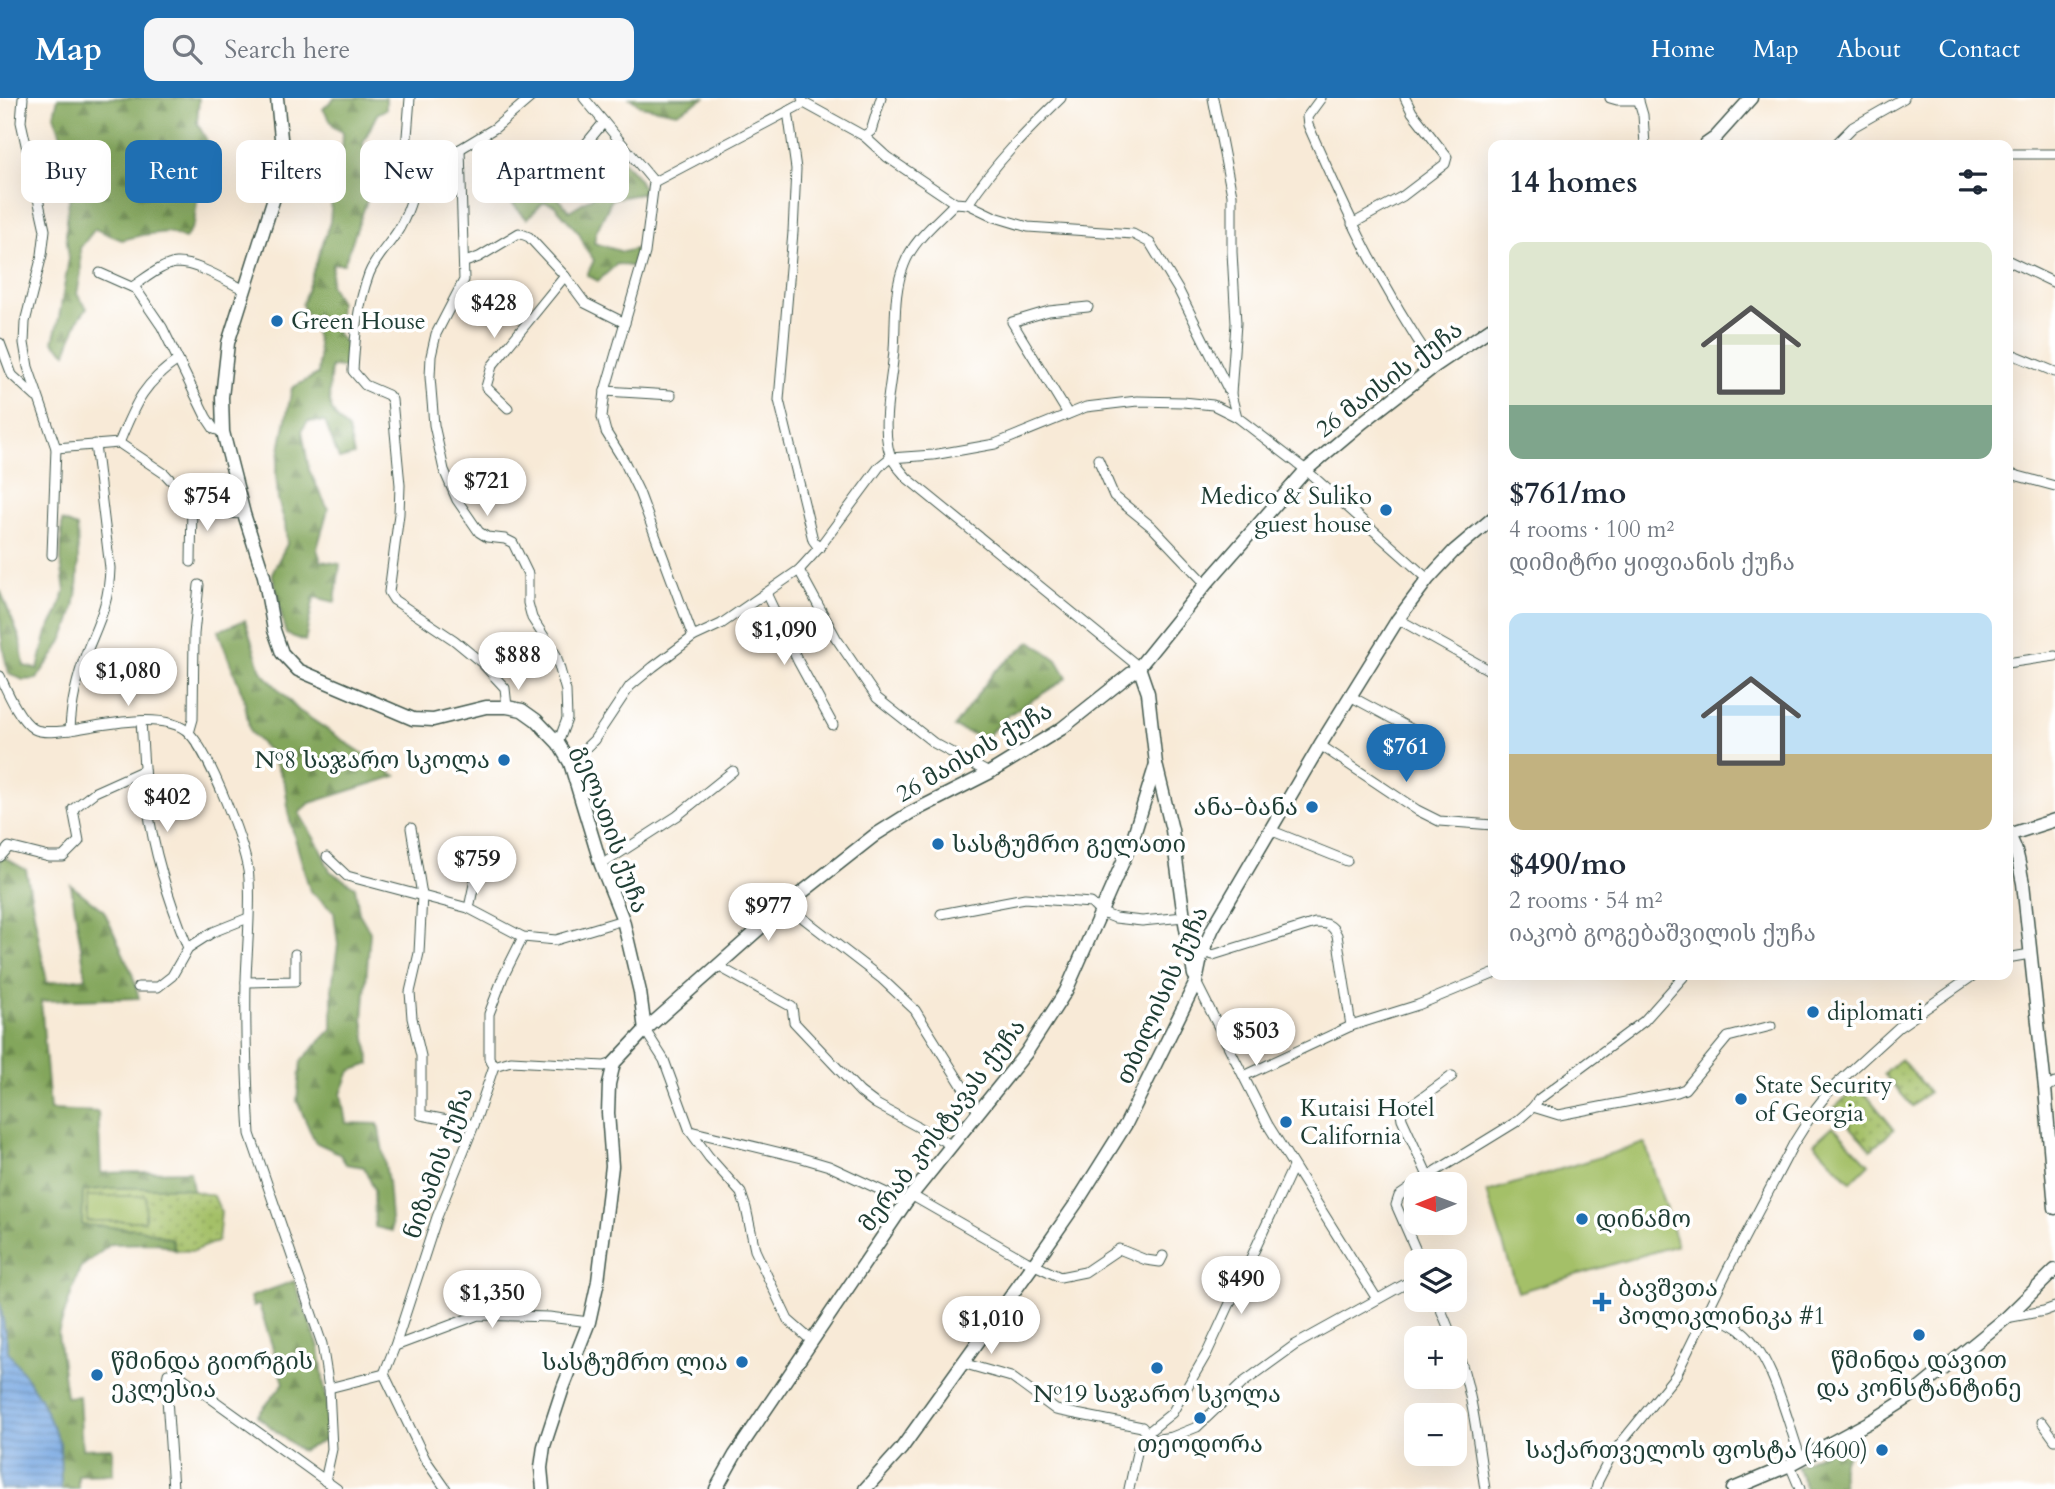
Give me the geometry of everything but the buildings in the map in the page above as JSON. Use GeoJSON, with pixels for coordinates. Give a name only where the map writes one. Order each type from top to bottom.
{"type":"FeatureCollection","features":[{"type":"Feature","properties":{"kind":"main road"},"geometry":{"type":"LineString","coordinates":[[277,98],[282,148],[278,185],[228,343],[222,397],[223,432],[244,514],[264,576],[274,630],[282,653],[298,670],[413,719],[433,720],[486,707],[507,707]]}},
{"type":"Feature","properties":{"kind":"main road"},"geometry":{"type":"LineString","coordinates":[[1714,140],[1751,98]]}},
{"type":"Feature","properties":{"kind":"main road","name":"26 მაისის ქუჩა"},"geometry":{"type":"LineString","coordinates":[[645,1030],[786,905],[886,828],[989,773],[1061,729],[1139,667],[1206,584],[1306,470],[1435,366],[1488,330]]}},
{"type":"Feature","properties":{"kind":"main road","name":"თბილისის ქუჩა"},"geometry":{"type":"LineString","coordinates":[[1196,951],[1213,928],[1320,745],[1398,619],[1428,579],[1454,551],[1488,522]]}},
{"type":"Feature","properties":{"kind":"main road"},"geometry":{"type":"LineString","coordinates":[[1139,667],[1148,693],[1156,764],[1172,830],[1184,917],[1196,951],[1196,982]]}},
{"type":"Feature","properties":{"kind":"main road","name":"გელათის ქუჩა"},"geometry":{"type":"LineString","coordinates":[[507,707],[522,710],[536,720],[558,743],[570,763],[601,865],[623,920],[640,992],[645,1030]]}},
{"type":"Feature","properties":{"kind":"main road","name":"მერაბ კოსტავას ქუჩა"},"geometry":{"type":"LineString","coordinates":[[716,1489],[735,1455],[909,1198],[1026,1053],[1066,991],[1132,841],[1156,764]]}},
{"type":"Feature","properties":{"kind":"main road"},"geometry":{"type":"LineString","coordinates":[[2013,833],[2055,820]]}},
{"type":"Feature","properties":{"kind":"main road"},"geometry":{"type":"LineString","coordinates":[[2013,843],[2023,883],[2030,954],[2050,1085],[2055,1208]]}},
{"type":"Feature","properties":{"kind":"main road","name":"თბილისის ქუჩა"},"geometry":{"type":"LineString","coordinates":[[865,1489],[901,1449],[1077,1202],[1126,1124],[1196,982]]}},
{"type":"Feature","properties":{"kind":"main road"},"geometry":{"type":"LineString","coordinates":[[543,1489],[541,1468],[544,1446],[589,1322],[598,1281],[612,1167],[609,1084],[614,1063],[645,1030]]}},
{"type":"Feature","properties":{"kind":"main road"},"geometry":{"type":"LineString","coordinates":[[1733,1489],[1795,1462],[1908,1398],[2006,1318],[2055,1270],[2055,1256]]}},
{"type":"Feature","properties":{"kind":"street"},"geometry":{"type":"LineString","coordinates":[[23,98],[21,122],[45,230],[42,255],[25,322],[24,343],[28,367],[56,448],[52,555]]}},
{"type":"Feature","properties":{"kind":"street"},"geometry":{"type":"LineString","coordinates":[[407,140],[410,98]]}},
{"type":"Feature","properties":{"kind":"street"},"geometry":{"type":"LineString","coordinates":[[530,98],[495,128],[460,149],[464,280],[436,334],[430,377],[434,425],[444,470],[457,500],[480,532],[487,537],[513,543],[528,574],[528,603],[532,618],[556,655],[566,691],[567,719],[558,743]]}},
{"type":"Feature","properties":{"kind":"street"},"geometry":{"type":"LineString","coordinates":[[584,98],[654,183],[646,253],[605,391],[602,417],[606,432],[624,460],[639,492],[693,637]]}},
{"type":"Feature","properties":{"kind":"street"},"geometry":{"type":"LineString","coordinates":[[864,136],[870,131],[881,98]]}},
{"type":"Feature","properties":{"kind":"street"},"geometry":{"type":"LineString","coordinates":[[968,204],[1015,143],[1061,98]]}},
{"type":"Feature","properties":{"kind":"street"},"geometry":{"type":"LineString","coordinates":[[1213,98],[1232,195],[1236,323],[1231,396]]}},
{"type":"Feature","properties":{"kind":"street"},"geometry":{"type":"LineString","coordinates":[[1321,98],[1307,117],[1308,125],[1352,224],[1386,291],[1435,366]]}},
{"type":"Feature","properties":{"kind":"street"},"geometry":{"type":"LineString","coordinates":[[1352,224],[1403,196],[1445,164],[1447,157],[1412,112],[1405,98]]}},
{"type":"Feature","properties":{"kind":"street"},"geometry":{"type":"LineString","coordinates":[[1609,98],[1639,99],[1645,140]]}},
{"type":"Feature","properties":{"kind":"street"},"geometry":{"type":"LineString","coordinates":[[1840,140],[1853,127],[1904,98]]}},
{"type":"Feature","properties":{"kind":"street"},"geometry":{"type":"LineString","coordinates":[[654,183],[788,111],[803,100],[864,136],[887,157],[955,203],[968,204],[995,217],[1028,227],[1133,234],[1150,243],[1179,291],[1231,396],[1237,417]]}},
{"type":"Feature","properties":{"kind":"street"},"geometry":{"type":"LineString","coordinates":[[788,111],[796,169],[779,400],[813,540],[819,548]]}},
{"type":"Feature","properties":{"kind":"street"},"geometry":{"type":"LineString","coordinates":[[589,140],[604,122]]}},
{"type":"Feature","properties":{"kind":"street"},"geometry":{"type":"LineString","coordinates":[[2013,154],[2055,154]]}},
{"type":"Feature","properties":{"kind":"street"},"geometry":{"type":"LineString","coordinates":[[411,203],[398,230],[369,272],[360,304],[353,371],[365,385],[388,395],[391,400],[400,485],[400,514],[389,592],[394,600],[454,640],[482,663],[505,688],[507,707]]}},
{"type":"Feature","properties":{"kind":"street"},"geometry":{"type":"LineString","coordinates":[[955,203],[916,243],[904,263],[898,286],[887,415],[890,458],[907,478],[1139,667]]}},
{"type":"Feature","properties":{"kind":"street"},"geometry":{"type":"LineString","coordinates":[[465,262],[479,257],[519,233],[529,237],[565,276],[585,303],[625,323]]}},
{"type":"Feature","properties":{"kind":"street"},"geometry":{"type":"LineString","coordinates":[[132,287],[177,263],[200,268],[245,290]]}},
{"type":"Feature","properties":{"kind":"street"},"geometry":{"type":"LineString","coordinates":[[2013,263],[2055,283]]}},
{"type":"Feature","properties":{"kind":"street"},"geometry":{"type":"LineString","coordinates":[[100,273],[135,289],[162,327],[206,417],[214,429],[223,432]]}},
{"type":"Feature","properties":{"kind":"street"},"geometry":{"type":"LineString","coordinates":[[508,408],[486,387],[492,366],[565,276]]}},
{"type":"Feature","properties":{"kind":"street"},"geometry":{"type":"LineString","coordinates":[[1068,414],[1012,322],[1049,311],[1088,307]]}},
{"type":"Feature","properties":{"kind":"street"},"geometry":{"type":"LineString","coordinates":[[0,343],[12,375],[39,401]]}},
{"type":"Feature","properties":{"kind":"street"},"geometry":{"type":"LineString","coordinates":[[2013,354],[2055,372]]}},
{"type":"Feature","properties":{"kind":"street"},"geometry":{"type":"LineString","coordinates":[[119,443],[132,411],[147,385],[178,360]]}},
{"type":"Feature","properties":{"kind":"street"},"geometry":{"type":"LineString","coordinates":[[605,391],[671,395]]}},
{"type":"Feature","properties":{"kind":"street"},"geometry":{"type":"LineString","coordinates":[[570,763],[594,740],[631,686],[693,637],[721,624],[799,570],[819,548],[879,467],[890,458],[933,455],[995,444],[1086,407],[1137,401],[1213,405],[1237,417],[1306,470],[1428,579]]}},
{"type":"Feature","properties":{"kind":"street"},"geometry":{"type":"LineString","coordinates":[[56,448],[119,443],[165,474],[192,503],[224,513],[244,514]]}},
{"type":"Feature","properties":{"kind":"street"},"geometry":{"type":"LineString","coordinates":[[70,730],[70,717],[80,674],[106,606],[109,586],[110,568],[95,444]]}},
{"type":"Feature","properties":{"kind":"street"},"geometry":{"type":"LineString","coordinates":[[1098,459],[1114,496],[1153,527],[1206,584]]}},
{"type":"Feature","properties":{"kind":"street"},"geometry":{"type":"LineString","coordinates":[[2013,475],[2055,486]]}},
{"type":"Feature","properties":{"kind":"street"},"geometry":{"type":"LineString","coordinates":[[191,562],[192,503]]}},
{"type":"Feature","properties":{"kind":"street"},"geometry":{"type":"LineString","coordinates":[[799,570],[836,638],[877,698],[933,743],[989,773]]}},
{"type":"Feature","properties":{"kind":"street"},"geometry":{"type":"LineString","coordinates":[[190,733],[199,585]]}},
{"type":"Feature","properties":{"kind":"street"},"geometry":{"type":"LineString","coordinates":[[766,593],[798,661],[833,725]]}},
{"type":"Feature","properties":{"kind":"street"},"geometry":{"type":"LineString","coordinates":[[1398,619],[1488,669]]}},
{"type":"Feature","properties":{"kind":"street"},"geometry":{"type":"LineString","coordinates":[[2013,662],[2055,656]]}},
{"type":"Feature","properties":{"kind":"street"},"geometry":{"type":"LineString","coordinates":[[0,676],[20,715],[35,729],[58,732],[141,721],[174,723],[190,733],[205,756],[222,792],[240,840],[249,877],[246,982],[250,1134],[321,1344],[329,1388],[332,1448],[326,1480]]}},
{"type":"Feature","properties":{"kind":"street"},"geometry":{"type":"LineString","coordinates":[[1350,696],[1415,731]]}},
{"type":"Feature","properties":{"kind":"street"},"geometry":{"type":"LineString","coordinates":[[141,721],[148,809],[155,849],[188,948]]}},
{"type":"Feature","properties":{"kind":"street"},"geometry":{"type":"LineString","coordinates":[[1320,745],[1417,810],[1439,821],[1488,825]]}},
{"type":"Feature","properties":{"kind":"street"},"geometry":{"type":"LineString","coordinates":[[0,857],[9,846],[49,858],[63,857],[79,841],[73,809],[95,792],[144,770]]}},
{"type":"Feature","properties":{"kind":"street"},"geometry":{"type":"LineString","coordinates":[[601,865],[677,816],[733,771]]}},
{"type":"Feature","properties":{"kind":"street"},"geometry":{"type":"LineString","coordinates":[[411,828],[422,895],[419,953],[410,992],[412,1018],[421,1056],[421,1115],[474,1125]]}},
{"type":"Feature","properties":{"kind":"street"},"geometry":{"type":"LineString","coordinates":[[1270,830],[1347,861]]}},
{"type":"Feature","properties":{"kind":"street"},"geometry":{"type":"LineString","coordinates":[[469,908],[481,851]]}},
{"type":"Feature","properties":{"kind":"street"},"geometry":{"type":"LineString","coordinates":[[327,857],[347,876],[469,908],[523,937],[556,940],[623,920]]}},
{"type":"Feature","properties":{"kind":"street"},"geometry":{"type":"LineString","coordinates":[[942,914],[1025,898],[1091,903],[1100,912],[1115,918],[1142,921],[1184,917]]}},
{"type":"Feature","properties":{"kind":"street"},"geometry":{"type":"LineString","coordinates":[[786,905],[882,979],[915,1010],[978,1111]]}},
{"type":"Feature","properties":{"kind":"street"},"geometry":{"type":"LineString","coordinates":[[138,987],[158,987],[172,976],[188,948],[213,932],[248,918]]}},
{"type":"Feature","properties":{"kind":"street"},"geometry":{"type":"LineString","coordinates":[[1196,951],[1213,956],[1315,923],[1325,923],[1334,928],[1337,935],[1351,1026]]}},
{"type":"Feature","properties":{"kind":"street"},"geometry":{"type":"LineString","coordinates":[[494,1066],[489,1058],[489,1014],[503,977],[523,937]]}},
{"type":"Feature","properties":{"kind":"street"},"geometry":{"type":"LineString","coordinates":[[246,982],[295,981],[295,954]]}},
{"type":"Feature","properties":{"kind":"street"},"geometry":{"type":"LineString","coordinates":[[2013,957],[2030,954]]}},
{"type":"Feature","properties":{"kind":"street"},"geometry":{"type":"LineString","coordinates":[[718,966],[792,1007],[794,1022],[860,1092],[876,1104],[951,1145]]}},
{"type":"Feature","properties":{"kind":"street"},"geometry":{"type":"LineString","coordinates":[[1244,1076],[1351,1026],[1418,1005],[1488,976]]}},
{"type":"Feature","properties":{"kind":"street"},"geometry":{"type":"LineString","coordinates":[[1435,1172],[1516,1122],[1539,1099],[1644,1021],[1681,980]]}},
{"type":"Feature","properties":{"kind":"street"},"geometry":{"type":"LineString","coordinates":[[1596,1489],[1612,1454],[1676,1375],[1794,1143],[1816,1108],[1831,1089],[1899,1027],[1966,980]]}},
{"type":"Feature","properties":{"kind":"street"},"geometry":{"type":"LineString","coordinates":[[1196,982],[1268,1125],[1377,1299]]}},
{"type":"Feature","properties":{"kind":"street"},"geometry":{"type":"LineString","coordinates":[[1533,1107],[1559,1115],[1677,1092],[1685,1089],[1728,1037],[1771,1026]]}},
{"type":"Feature","properties":{"kind":"street"},"geometry":{"type":"LineString","coordinates":[[645,1030],[664,1060],[690,1131],[741,1193],[747,1208],[755,1250],[788,1320],[812,1341]]}},
{"type":"Feature","properties":{"kind":"street","name":"ნიზამის ქუჩა"},"geometry":{"type":"LineString","coordinates":[[384,1374],[437,1217],[474,1125],[494,1066],[511,1061],[604,1066],[614,1063]]}},
{"type":"Feature","properties":{"kind":"street"},"geometry":{"type":"LineString","coordinates":[[1426,1172],[1401,1114],[1452,1076]]}},
{"type":"Feature","properties":{"kind":"street"},"geometry":{"type":"LineString","coordinates":[[690,1131],[816,1162],[851,1175],[909,1198],[1060,1277],[1085,1272],[1119,1249],[1146,1260],[1160,1262],[1163,1256]]}},
{"type":"Feature","properties":{"kind":"street"},"geometry":{"type":"LineString","coordinates":[[1129,1489],[1138,1448],[1146,1433],[1172,1413],[1207,1353],[1293,1167]]}},
{"type":"Feature","properties":{"kind":"street"},"geometry":{"type":"LineString","coordinates":[[1404,1193],[1396,1200],[1404,1223]]}},
{"type":"Feature","properties":{"kind":"street"},"geometry":{"type":"LineString","coordinates":[[962,1363],[1011,1377],[1056,1410],[1142,1427],[1153,1440],[1172,1437],[1196,1427],[1244,1382],[1285,1353],[1404,1284]]}},
{"type":"Feature","properties":{"kind":"street"},"geometry":{"type":"LineString","coordinates":[[2006,1318],[2055,1307]]}},
{"type":"Feature","properties":{"kind":"street"},"geometry":{"type":"LineString","coordinates":[[1708,1312],[1742,1331],[1762,1353],[1775,1385],[1800,1489]]}},
{"type":"Feature","properties":{"kind":"street"},"geometry":{"type":"LineString","coordinates":[[395,1346],[478,1315],[549,1317],[589,1322]]}},
{"type":"Feature","properties":{"kind":"street"},"geometry":{"type":"LineString","coordinates":[[173,1489],[166,1383],[168,1374],[176,1373],[337,1489]]}},
{"type":"Feature","properties":{"kind":"street"},"geometry":{"type":"LineString","coordinates":[[329,1388],[384,1374],[425,1459],[446,1489]]}},
{"type":"Feature","properties":{"kind":"street"},"geometry":{"type":"LineString","coordinates":[[1467,1377],[1485,1489]]}},
{"type":"Feature","properties":{"kind":"street"},"geometry":{"type":"LineString","coordinates":[[2042,1422],[2055,1440]]}},
{"type":"Feature","properties":{"kind":"green space"},"geometry":{"type":"Polygon","coordinates":[[[58,98],[199,98],[197,123],[207,140],[125,140],[125,203],[197,203],[194,224],[185,239],[168,232],[122,240],[95,229],[80,248],[81,273],[77,294],[87,308],[78,320],[66,353],[53,342],[69,258],[66,234],[68,206],[69,203],[111,203],[111,140],[63,140],[54,115],[58,98]]]}},
{"type":"Feature","properties":{"kind":"green space"},"geometry":{"type":"Polygon","coordinates":[[[334,98],[386,98],[386,109],[377,114],[364,140],[360,140],[360,203],[366,203],[344,264],[333,264],[330,285],[340,302],[337,334],[348,350],[350,368],[331,367],[330,402],[335,416],[348,429],[354,455],[339,459],[325,422],[308,421],[302,430],[309,470],[328,509],[317,549],[321,561],[340,564],[335,602],[314,597],[305,641],[286,634],[272,573],[287,544],[285,523],[278,500],[276,471],[292,388],[318,374],[317,338],[302,305],[330,222],[332,203],[346,203],[346,140],[343,140],[343,132],[335,128],[323,109],[334,98]]]}},
{"type":"Feature","properties":{"kind":"green space"},"geometry":{"type":"Polygon","coordinates":[[[630,98],[704,98],[677,113],[641,106],[630,98]]]}},
{"type":"Feature","properties":{"kind":"green space"},"geometry":{"type":"Polygon","coordinates":[[[629,168],[639,179],[645,193],[629,196],[629,168]]]}},
{"type":"Feature","properties":{"kind":"green space"},"geometry":{"type":"Polygon","coordinates":[[[512,203],[543,203],[527,219],[512,203]]]}},
{"type":"Feature","properties":{"kind":"green space"},"geometry":{"type":"Polygon","coordinates":[[[547,203],[562,203],[569,211],[582,203],[610,203],[596,232],[594,243],[623,252],[639,248],[635,267],[617,264],[598,281],[587,275],[594,260],[579,233],[554,205],[547,203]]]}},
{"type":"Feature","properties":{"kind":"green space"},"geometry":{"type":"Polygon","coordinates":[[[62,521],[77,527],[78,574],[75,604],[66,634],[53,656],[37,679],[23,680],[9,673],[6,663],[1,632],[0,590],[20,639],[24,666],[38,669],[47,632],[65,591],[61,562],[62,521]]]}},
{"type":"Feature","properties":{"kind":"green space"},"geometry":{"type":"Polygon","coordinates":[[[245,620],[261,671],[298,710],[396,776],[310,803],[299,813],[330,871],[355,887],[359,913],[370,932],[363,1019],[370,1064],[350,1071],[341,1094],[346,1123],[378,1124],[388,1181],[392,1231],[375,1227],[374,1189],[364,1167],[346,1164],[339,1153],[315,1142],[297,1101],[301,1061],[332,1029],[332,987],[338,945],[334,912],[310,891],[290,821],[285,784],[270,752],[250,732],[244,698],[218,631],[245,620]]]}},
{"type":"Feature","properties":{"kind":"green space"},"geometry":{"type":"Polygon","coordinates":[[[1031,641],[1057,660],[1067,677],[1014,711],[986,739],[954,727],[994,672],[1031,641]]]}},
{"type":"Feature","properties":{"kind":"green space"},"geometry":{"type":"Polygon","coordinates":[[[0,855],[26,870],[45,983],[86,978],[71,885],[104,911],[132,973],[139,998],[41,1001],[50,1110],[98,1112],[101,1173],[190,1171],[193,1191],[182,1188],[111,1188],[83,1191],[82,1225],[141,1229],[172,1239],[175,1250],[158,1243],[111,1244],[80,1268],[58,1333],[66,1397],[79,1396],[82,1449],[112,1448],[113,1474],[78,1475],[78,1489],[61,1489],[60,1443],[40,1398],[8,1351],[0,1303],[0,855]]]}},
{"type":"Feature","properties":{"kind":"green space"},"geometry":{"type":"Polygon","coordinates":[[[1901,1059],[1929,1092],[1912,1106],[1884,1074],[1901,1059]]]}},
{"type":"Feature","properties":{"kind":"green space"},"geometry":{"type":"Polygon","coordinates":[[[1859,1086],[1894,1129],[1871,1150],[1834,1108],[1859,1086]]]}},
{"type":"Feature","properties":{"kind":"green space"},"geometry":{"type":"Polygon","coordinates":[[[1833,1126],[1869,1164],[1851,1182],[1814,1143],[1833,1126]]]}},
{"type":"Feature","properties":{"kind":"green space","name":"დინამო"},"geometry":{"type":"Polygon","coordinates":[[[1645,1143],[1677,1245],[1518,1292],[1487,1192],[1645,1143]]]}},
{"type":"Feature","properties":{"kind":"green space"},"geometry":{"type":"Polygon","coordinates":[[[182,1188],[214,1196],[221,1212],[218,1241],[193,1251],[175,1250],[172,1239],[82,1225],[83,1190],[182,1188]]]}},
{"type":"Feature","properties":{"kind":"green space"},"geometry":{"type":"Polygon","coordinates":[[[87,1196],[146,1196],[145,1221],[87,1221],[87,1196]]]}},
{"type":"Feature","properties":{"kind":"green space"},"geometry":{"type":"Polygon","coordinates":[[[294,1281],[319,1347],[327,1407],[326,1440],[301,1451],[257,1416],[284,1383],[259,1305],[253,1306],[250,1297],[294,1281]]]}},
{"type":"Feature","properties":{"kind":"green space"},"geometry":{"type":"Polygon","coordinates":[[[1855,1436],[1861,1446],[1845,1458],[1841,1474],[1843,1489],[1806,1489],[1797,1466],[1855,1436]]]}},
{"type":"Feature","properties":{"kind":"water"},"geometry":{"type":"Polygon","coordinates":[[[0,1303],[8,1351],[40,1398],[60,1443],[61,1489],[0,1489],[0,1303]]]}},
{"type":"Feature","properties":{"kind":"place","name":"Green House"},"geometry":{"type":"Point","coordinates":[277,321]}},
{"type":"Feature","properties":{"kind":"place","name":"Medico & Suliko guest house"},"geometry":{"type":"Point","coordinates":[1386,510]}},
{"type":"Feature","properties":{"kind":"place","name":"№8 საჯარო სკოლა"},"geometry":{"type":"Point","coordinates":[504,760]}},
{"type":"Feature","properties":{"kind":"place","name":"ანა-ბანა"},"geometry":{"type":"Point","coordinates":[1312,807]}},
{"type":"Feature","properties":{"kind":"place","name":"სასტუმრო გელათი"},"geometry":{"type":"Point","coordinates":[938,844]}},
{"type":"Feature","properties":{"kind":"place","name":"diplomati"},"geometry":{"type":"Point","coordinates":[1813,1012]}},
{"type":"Feature","properties":{"kind":"place","name":"State Security of Georgia"},"geometry":{"type":"Point","coordinates":[1741,1099]}},
{"type":"Feature","properties":{"kind":"place","name":"Kutaisi Hotel California"},"geometry":{"type":"Point","coordinates":[1286,1122]}},
{"type":"Feature","properties":{"kind":"place","name":"დინამო"},"geometry":{"type":"Point","coordinates":[1582,1219]}},
{"type":"Feature","properties":{"kind":"place","name":"ბავშვთა პოლიკლინიკა #1"},"geometry":{"type":"Point","coordinates":[1602,1302]}},
{"type":"Feature","properties":{"kind":"place","name":"წმინდა დავით და კონსტანტინე"},"geometry":{"type":"Point","coordinates":[1919,1335]}},
{"type":"Feature","properties":{"kind":"place","name":"სასტუმრო ლია"},"geometry":{"type":"Point","coordinates":[742,1362]}},
{"type":"Feature","properties":{"kind":"place","name":"№19 საჯარო სკოლა"},"geometry":{"type":"Point","coordinates":[1157,1368]}},
{"type":"Feature","properties":{"kind":"place","name":"წმინდა გიორგის ეკლესია"},"geometry":{"type":"Point","coordinates":[97,1375]}},
{"type":"Feature","properties":{"kind":"place","name":"თეოდორა"},"geometry":{"type":"Point","coordinates":[1200,1418]}},
{"type":"Feature","properties":{"kind":"place","name":"საქართველოს ფოსტა (4600)"},"geometry":{"type":"Point","coordinates":[1882,1450]}}]}
